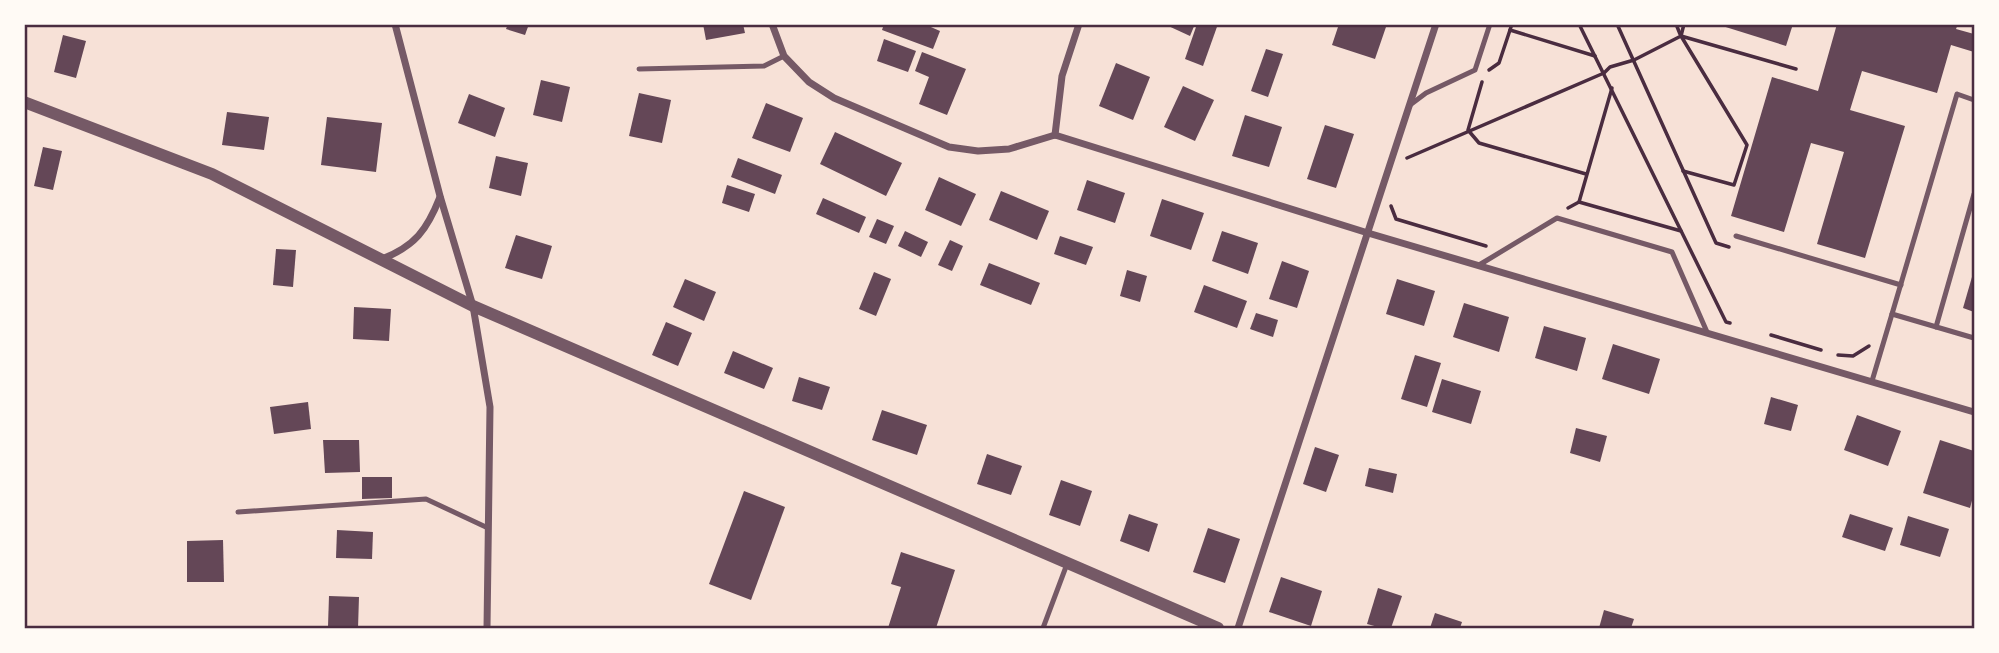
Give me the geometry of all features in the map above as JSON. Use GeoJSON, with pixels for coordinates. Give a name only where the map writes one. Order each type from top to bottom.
{"type":"FeatureCollection","features":[{"type":"Feature","properties":{"kind":"street"},"geometry":{"type":"LineString","coordinates":[[395,24],[440,196],[473,306],[490,407],[487,628]]}},
{"type":"Feature","properties":{"kind":"street"},"geometry":{"type":"LineString","coordinates":[[772,24],[784,56],[809,82],[834,98],[949,147],[978,151],[1009,149],[1055,135],[1368,233],[1975,412]]}},
{"type":"Feature","properties":{"kind":"street"},"geometry":{"type":"LineString","coordinates":[[1055,135],[1062,76],[1079,24]]}},
{"type":"Feature","properties":{"kind":"street"},"geometry":{"type":"LineString","coordinates":[[1238,628],[1436,24]]}},
{"type":"Feature","properties":{"kind":"street"},"geometry":{"type":"LineString","coordinates":[[24,102],[212,174],[473,306],[1217,628]]}},
{"type":"Feature","properties":{"kind":"street"},"geometry":{"type":"LineString","coordinates":[[382,260],[401,251],[416,239],[431,222],[440,196]]}},
{"type":"Feature","properties":{"kind":"lane"},"geometry":{"type":"LineString","coordinates":[[1410,105],[1426,93],[1475,70],[1490,24]]}},
{"type":"Feature","properties":{"kind":"lane"},"geometry":{"type":"LineString","coordinates":[[639,69],[764,66],[784,56]]}},
{"type":"Feature","properties":{"kind":"lane"},"geometry":{"type":"LineString","coordinates":[[1872,381],[1956,94],[1975,100]]}},
{"type":"Feature","properties":{"kind":"lane"},"geometry":{"type":"LineString","coordinates":[[1936,327],[1975,194]]}},
{"type":"Feature","properties":{"kind":"lane"},"geometry":{"type":"LineString","coordinates":[[1479,265],[1557,218],[1672,252],[1707,332]]}},
{"type":"Feature","properties":{"kind":"lane"},"geometry":{"type":"LineString","coordinates":[[1736,236],[1901,285]]}},
{"type":"Feature","properties":{"kind":"lane"},"geometry":{"type":"LineString","coordinates":[[1892,314],[1975,338]]}},
{"type":"Feature","properties":{"kind":"lane"},"geometry":{"type":"LineString","coordinates":[[238,512],[426,499],[488,528]]}},
{"type":"Feature","properties":{"kind":"lane"},"geometry":{"type":"LineString","coordinates":[[1043,628],[1067,564]]}},
{"type":"Feature","properties":{"kind":"path"},"geometry":{"type":"LineString","coordinates":[[1468,130],[1485,73],[1499,63],[1512,24]]}},
{"type":"Feature","properties":{"kind":"path"},"geometry":{"type":"LineString","coordinates":[[1579,24],[1726,322],[1739,326]]}},
{"type":"Feature","properties":{"kind":"path"},"geometry":{"type":"LineString","coordinates":[[1617,24],[1716,243],[1729,247]]}},
{"type":"Feature","properties":{"kind":"path"},"geometry":{"type":"LineString","coordinates":[[1676,24],[1747,145],[1734,185],[1683,171]]}},
{"type":"Feature","properties":{"kind":"path"},"geometry":{"type":"LineString","coordinates":[[1681,36],[1684,24]]}},
{"type":"Feature","properties":{"kind":"path"},"geometry":{"type":"LineString","coordinates":[[1510,30],[1595,56]]}},
{"type":"Feature","properties":{"kind":"path"},"geometry":{"type":"LineString","coordinates":[[1410,145],[1406,158],[1604,74],[1611,67],[1634,60],[1681,36],[1796,69]]}},
{"type":"Feature","properties":{"kind":"path"},"geometry":{"type":"LineString","coordinates":[[1579,202],[1612,88]]}},
{"type":"Feature","properties":{"kind":"path"},"geometry":{"type":"LineString","coordinates":[[1468,130],[1479,143],[1586,174]]}},
{"type":"Feature","properties":{"kind":"path"},"geometry":{"type":"LineString","coordinates":[[1568,208],[1579,202],[1681,231]]}},
{"type":"Feature","properties":{"kind":"path"},"geometry":{"type":"LineString","coordinates":[[1390,204],[1396,219],[1489,247]]}},
{"type":"Feature","properties":{"kind":"path"},"geometry":{"type":"LineString","coordinates":[[1763,333],[1825,351]]}},
{"type":"Feature","properties":{"kind":"path"},"geometry":{"type":"LineString","coordinates":[[1838,355],[1853,356],[1875,338]]}},
{"type":"Feature","properties":{"kind":"building"},"geometry":{"type":"Polygon","coordinates":[[[508,24],[529,24],[525,35],[506,29],[508,24]]]}},
{"type":"Feature","properties":{"kind":"building"},"geometry":{"type":"Polygon","coordinates":[[[703,24],[743,24],[745,33],[706,40],[703,24]]]}},
{"type":"Feature","properties":{"kind":"building"},"geometry":{"type":"Polygon","coordinates":[[[884,24],[924,24],[940,31],[933,49],[882,30],[884,24]]]}},
{"type":"Feature","properties":{"kind":"building"},"geometry":{"type":"Polygon","coordinates":[[[1164,24],[1195,24],[1190,36],[1164,24]]]}},
{"type":"Feature","properties":{"kind":"building"},"geometry":{"type":"Polygon","coordinates":[[[1197,24],[1218,24],[1203,66],[1185,59],[1197,24]]]}},
{"type":"Feature","properties":{"kind":"building"},"geometry":{"type":"Polygon","coordinates":[[[1339,24],[1387,24],[1375,59],[1332,45],[1339,24]]]}},
{"type":"Feature","properties":{"kind":"building"},"geometry":{"type":"Polygon","coordinates":[[[1716,24],[1793,24],[1786,46],[1716,24]]]}},
{"type":"Feature","properties":{"kind":"building"},"geometry":{"type":"Polygon","coordinates":[[[1837,24],[1958,24],[1956,29],[1974,34],[1974,52],[1951,45],[1937,93],[1862,71],[1850,110],[1905,126],[1865,258],[1817,244],[1844,152],[1811,143],[1784,232],[1731,216],[1772,77],[1818,91],[1837,24]]]}},
{"type":"Feature","properties":{"kind":"building"},"geometry":{"type":"Polygon","coordinates":[[[63,35],[86,41],[76,78],[54,72],[63,35]]]}},
{"type":"Feature","properties":{"kind":"building"},"geometry":{"type":"Polygon","coordinates":[[[884,39],[916,51],[908,72],[877,61],[884,39]]]}},
{"type":"Feature","properties":{"kind":"building"},"geometry":{"type":"Polygon","coordinates":[[[1266,49],[1283,54],[1268,97],[1251,91],[1266,49]]]}},
{"type":"Feature","properties":{"kind":"building"},"geometry":{"type":"Polygon","coordinates":[[[922,52],[966,69],[947,115],[919,104],[929,77],[915,71],[922,52]]]}},
{"type":"Feature","properties":{"kind":"building"},"geometry":{"type":"Polygon","coordinates":[[[1116,63],[1150,77],[1133,120],[1099,106],[1116,63]]]}},
{"type":"Feature","properties":{"kind":"building"},"geometry":{"type":"Polygon","coordinates":[[[541,80],[570,87],[562,122],[533,115],[541,80]]]}},
{"type":"Feature","properties":{"kind":"building"},"geometry":{"type":"Polygon","coordinates":[[[1183,86],[1214,100],[1195,141],[1164,127],[1183,86]]]}},
{"type":"Feature","properties":{"kind":"building"},"geometry":{"type":"Polygon","coordinates":[[[639,93],[671,100],[662,143],[629,136],[639,93]]]}},
{"type":"Feature","properties":{"kind":"building"},"geometry":{"type":"Polygon","coordinates":[[[469,94],[505,108],[495,137],[458,123],[469,94]]]}},
{"type":"Feature","properties":{"kind":"building"},"geometry":{"type":"Polygon","coordinates":[[[766,103],[803,118],[790,152],[752,138],[766,103]]]}},
{"type":"Feature","properties":{"kind":"building"},"geometry":{"type":"Polygon","coordinates":[[[227,112],[269,117],[264,150],[222,145],[227,112]]]}},
{"type":"Feature","properties":{"kind":"building"},"geometry":{"type":"Polygon","coordinates":[[[1245,115],[1282,127],[1269,167],[1232,156],[1245,115]]]}},
{"type":"Feature","properties":{"kind":"building"},"geometry":{"type":"Polygon","coordinates":[[[327,117],[382,123],[376,172],[321,165],[327,117]]]}},
{"type":"Feature","properties":{"kind":"building"},"geometry":{"type":"Polygon","coordinates":[[[1325,125],[1354,134],[1336,188],[1307,179],[1325,125]]]}},
{"type":"Feature","properties":{"kind":"building"},"geometry":{"type":"Polygon","coordinates":[[[835,132],[902,163],[886,196],[820,164],[835,132]]]}},
{"type":"Feature","properties":{"kind":"building"},"geometry":{"type":"Polygon","coordinates":[[[43,147],[62,151],[53,190],[34,186],[43,147]]]}},
{"type":"Feature","properties":{"kind":"building"},"geometry":{"type":"Polygon","coordinates":[[[496,156],[528,163],[521,196],[489,188],[496,156]]]}},
{"type":"Feature","properties":{"kind":"building"},"geometry":{"type":"Polygon","coordinates":[[[738,158],[782,175],[775,194],[731,177],[738,158]]]}},
{"type":"Feature","properties":{"kind":"building"},"geometry":{"type":"Polygon","coordinates":[[[939,177],[976,194],[961,226],[925,210],[939,177]]]}},
{"type":"Feature","properties":{"kind":"building"},"geometry":{"type":"Polygon","coordinates":[[[1087,180],[1125,193],[1115,223],[1077,210],[1087,180]]]}},
{"type":"Feature","properties":{"kind":"building"},"geometry":{"type":"Polygon","coordinates":[[[727,185],[755,194],[749,212],[722,203],[727,185]]]}},
{"type":"Feature","properties":{"kind":"building"},"geometry":{"type":"Polygon","coordinates":[[[1001,191],[1049,211],[1037,240],[989,220],[1001,191]]]}},
{"type":"Feature","properties":{"kind":"building"},"geometry":{"type":"Polygon","coordinates":[[[823,198],[866,217],[859,233],[816,214],[823,198]]]}},
{"type":"Feature","properties":{"kind":"building"},"geometry":{"type":"Polygon","coordinates":[[[1162,199],[1204,213],[1191,250],[1150,236],[1162,199]]]}},
{"type":"Feature","properties":{"kind":"building"},"geometry":{"type":"Polygon","coordinates":[[[877,219],[894,226],[886,244],[869,237],[877,219]]]}},
{"type":"Feature","properties":{"kind":"building"},"geometry":{"type":"Polygon","coordinates":[[[905,231],[928,242],[921,257],[898,246],[905,231]]]}},
{"type":"Feature","properties":{"kind":"building"},"geometry":{"type":"Polygon","coordinates":[[[1222,231],[1258,243],[1248,274],[1212,261],[1222,231]]]}},
{"type":"Feature","properties":{"kind":"building"},"geometry":{"type":"Polygon","coordinates":[[[516,235],[552,246],[542,279],[505,268],[516,235]]]}},
{"type":"Feature","properties":{"kind":"building"},"geometry":{"type":"Polygon","coordinates":[[[1060,236],[1093,247],[1086,265],[1054,254],[1060,236]]]}},
{"type":"Feature","properties":{"kind":"building"},"geometry":{"type":"Polygon","coordinates":[[[950,240],[963,246],[952,271],[938,265],[950,240]]]}},
{"type":"Feature","properties":{"kind":"building"},"geometry":{"type":"Polygon","coordinates":[[[276,249],[296,250],[293,287],[273,285],[276,249]]]}},
{"type":"Feature","properties":{"kind":"building"},"geometry":{"type":"Polygon","coordinates":[[[1282,261],[1309,271],[1297,308],[1269,299],[1282,261]]]}},
{"type":"Feature","properties":{"kind":"building"},"geometry":{"type":"Polygon","coordinates":[[[989,263],[1040,283],[1031,305],[980,285],[989,263]]]}},
{"type":"Feature","properties":{"kind":"building"},"geometry":{"type":"Polygon","coordinates":[[[1127,270],[1147,276],[1140,302],[1120,296],[1127,270]]]}},
{"type":"Feature","properties":{"kind":"building"},"geometry":{"type":"Polygon","coordinates":[[[1974,270],[1974,312],[1963,308],[1974,270]]]}},
{"type":"Feature","properties":{"kind":"building"},"geometry":{"type":"Polygon","coordinates":[[[874,272],[891,279],[876,316],[859,309],[874,272]]]}},
{"type":"Feature","properties":{"kind":"building"},"geometry":{"type":"Polygon","coordinates":[[[685,279],[716,292],[704,321],[673,307],[685,279]]]}},
{"type":"Feature","properties":{"kind":"building"},"geometry":{"type":"Polygon","coordinates":[[[1397,279],[1435,291],[1424,326],[1386,314],[1397,279]]]}},
{"type":"Feature","properties":{"kind":"building"},"geometry":{"type":"Polygon","coordinates":[[[1204,285],[1247,301],[1237,328],[1194,312],[1204,285]]]}},
{"type":"Feature","properties":{"kind":"building"},"geometry":{"type":"Polygon","coordinates":[[[1464,303],[1509,317],[1499,352],[1453,337],[1464,303]]]}},
{"type":"Feature","properties":{"kind":"building"},"geometry":{"type":"Polygon","coordinates":[[[354,307],[391,309],[389,341],[353,339],[354,307]]]}},
{"type":"Feature","properties":{"kind":"building"},"geometry":{"type":"Polygon","coordinates":[[[1256,313],[1278,320],[1273,337],[1250,329],[1256,313]]]}},
{"type":"Feature","properties":{"kind":"building"},"geometry":{"type":"Polygon","coordinates":[[[666,322],[692,333],[678,366],[652,355],[666,322]]]}},
{"type":"Feature","properties":{"kind":"building"},"geometry":{"type":"Polygon","coordinates":[[[1544,326],[1586,338],[1577,371],[1535,358],[1544,326]]]}},
{"type":"Feature","properties":{"kind":"building"},"geometry":{"type":"Polygon","coordinates":[[[1613,344],[1660,359],[1649,394],[1602,379],[1613,344]]]}},
{"type":"Feature","properties":{"kind":"building"},"geometry":{"type":"Polygon","coordinates":[[[733,351],[773,368],[764,389],[724,373],[733,351]]]}},
{"type":"Feature","properties":{"kind":"building"},"geometry":{"type":"Polygon","coordinates":[[[1415,355],[1441,363],[1427,407],[1401,399],[1415,355]]]}},
{"type":"Feature","properties":{"kind":"building"},"geometry":{"type":"Polygon","coordinates":[[[799,377],[830,387],[822,410],[792,401],[799,377]]]}},
{"type":"Feature","properties":{"kind":"building"},"geometry":{"type":"Polygon","coordinates":[[[1442,379],[1481,391],[1471,424],[1432,412],[1442,379]]]}},
{"type":"Feature","properties":{"kind":"building"},"geometry":{"type":"Polygon","coordinates":[[[1771,397],[1798,405],[1791,431],[1764,424],[1771,397]]]}},
{"type":"Feature","properties":{"kind":"building"},"geometry":{"type":"Polygon","coordinates":[[[308,402],[311,429],[274,434],[270,407],[308,402]]]}},
{"type":"Feature","properties":{"kind":"building"},"geometry":{"type":"Polygon","coordinates":[[[882,410],[927,425],[917,455],[872,440],[882,410]]]}},
{"type":"Feature","properties":{"kind":"building"},"geometry":{"type":"Polygon","coordinates":[[[1857,415],[1901,431],[1888,466],[1844,450],[1857,415]]]}},
{"type":"Feature","properties":{"kind":"building"},"geometry":{"type":"Polygon","coordinates":[[[1576,428],[1607,436],[1600,462],[1570,453],[1576,428]]]}},
{"type":"Feature","properties":{"kind":"building"},"geometry":{"type":"Polygon","coordinates":[[[323,440],[359,440],[360,472],[325,473],[323,440]]]}},
{"type":"Feature","properties":{"kind":"building"},"geometry":{"type":"Polygon","coordinates":[[[1940,440],[1974,451],[1974,493],[1970,508],[1923,493],[1940,440]]]}},
{"type":"Feature","properties":{"kind":"building"},"geometry":{"type":"Polygon","coordinates":[[[1315,447],[1339,455],[1326,492],[1303,484],[1315,447]]]}},
{"type":"Feature","properties":{"kind":"building"},"geometry":{"type":"Polygon","coordinates":[[[987,454],[1022,466],[1011,495],[977,484],[987,454]]]}},
{"type":"Feature","properties":{"kind":"building"},"geometry":{"type":"Polygon","coordinates":[[[1369,468],[1397,474],[1393,493],[1365,486],[1369,468]]]}},
{"type":"Feature","properties":{"kind":"building"},"geometry":{"type":"Polygon","coordinates":[[[362,477],[392,477],[392,498],[362,499],[362,477]]]}},
{"type":"Feature","properties":{"kind":"building"},"geometry":{"type":"Polygon","coordinates":[[[1061,480],[1092,491],[1080,526],[1049,515],[1061,480]]]}},
{"type":"Feature","properties":{"kind":"building"},"geometry":{"type":"Polygon","coordinates":[[[744,491],[785,507],[751,600],[709,584],[744,491]]]}},
{"type":"Feature","properties":{"kind":"building"},"geometry":{"type":"Polygon","coordinates":[[[1129,514],[1158,524],[1149,552],[1120,541],[1129,514]]]}},
{"type":"Feature","properties":{"kind":"building"},"geometry":{"type":"Polygon","coordinates":[[[1850,514],[1893,528],[1885,551],[1842,537],[1850,514]]]}},
{"type":"Feature","properties":{"kind":"building"},"geometry":{"type":"Polygon","coordinates":[[[1908,516],[1949,529],[1940,557],[1900,545],[1908,516]]]}},
{"type":"Feature","properties":{"kind":"building"},"geometry":{"type":"Polygon","coordinates":[[[1208,528],[1240,539],[1225,583],[1193,572],[1208,528]]]}},
{"type":"Feature","properties":{"kind":"building"},"geometry":{"type":"Polygon","coordinates":[[[337,530],[373,532],[372,559],[336,558],[337,530]]]}},
{"type":"Feature","properties":{"kind":"building"},"geometry":{"type":"Polygon","coordinates":[[[223,540],[224,582],[187,582],[187,541],[223,540]]]}},
{"type":"Feature","properties":{"kind":"building"},"geometry":{"type":"Polygon","coordinates":[[[901,552],[955,570],[936,628],[888,628],[901,587],[891,584],[901,552]]]}},
{"type":"Feature","properties":{"kind":"building"},"geometry":{"type":"Polygon","coordinates":[[[1281,577],[1322,591],[1311,626],[1269,612],[1281,577]]]}},
{"type":"Feature","properties":{"kind":"building"},"geometry":{"type":"Polygon","coordinates":[[[1378,588],[1402,596],[1391,628],[1367,624],[1378,588]]]}},
{"type":"Feature","properties":{"kind":"building"},"geometry":{"type":"Polygon","coordinates":[[[329,596],[359,597],[358,628],[328,626],[329,596]]]}},
{"type":"Feature","properties":{"kind":"building"},"geometry":{"type":"Polygon","coordinates":[[[1604,610],[1634,619],[1631,628],[1599,628],[1604,610]]]}},
{"type":"Feature","properties":{"kind":"building"},"geometry":{"type":"Polygon","coordinates":[[[1435,613],[1462,622],[1460,628],[1430,628],[1435,613]]]}}]}
